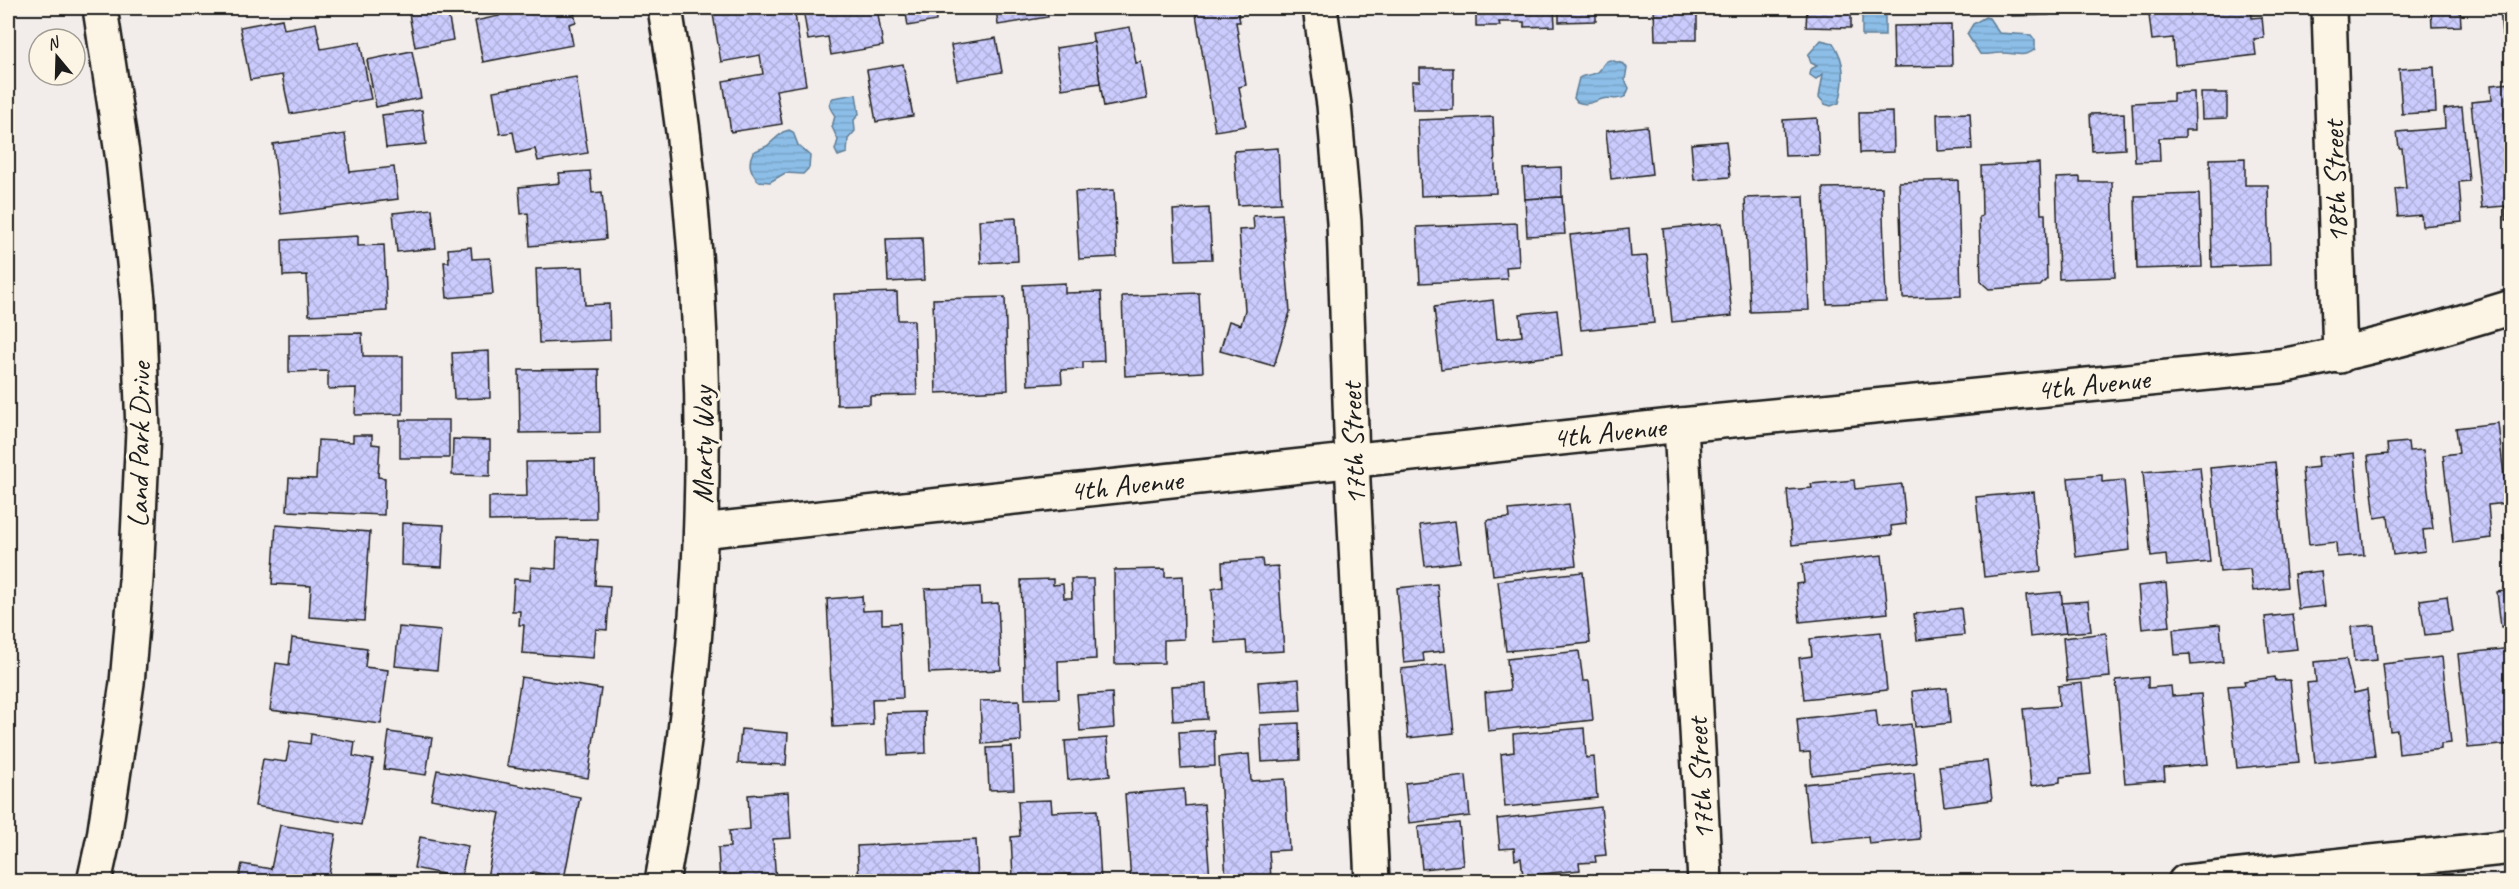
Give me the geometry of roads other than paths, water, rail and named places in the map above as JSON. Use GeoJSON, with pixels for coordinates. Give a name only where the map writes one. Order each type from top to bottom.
{"type":"FeatureCollection","features":[{"type":"Feature","properties":{"kind":"street","name":"Land Park Drive"},"geometry":{"type":"LineString","coordinates":[[94,882],[104,837],[127,683],[136,580],[143,431],[138,300],[123,160],[100,8]]}},
{"type":"Feature","properties":{"kind":"street","name":"Marty Way"},"geometry":{"type":"LineString","coordinates":[[662,882],[689,708],[701,531],[703,395],[695,248],[665,8]]}},
{"type":"Feature","properties":{"kind":"street","name":"17th Street"},"geometry":{"type":"LineString","coordinates":[[1320,8],[1334,105],[1344,222],[1352,460],[1372,882]]}},
{"type":"Feature","properties":{"kind":"street","name":"18th Street"},"geometry":{"type":"LineString","coordinates":[[2329,8],[2340,356]]}},
{"type":"Feature","properties":{"kind":"street","name":"4th Avenue"},"geometry":{"type":"LineString","coordinates":[[701,531],[1681,425],[2280,366],[2340,356],[2511,308]]}},
{"type":"Feature","properties":{"kind":"street","name":"17th Street"},"geometry":{"type":"LineString","coordinates":[[1681,425],[1705,882]]}},
{"type":"Feature","properties":{"kind":"street"},"geometry":{"type":"LineString","coordinates":[[2185,882],[2511,847]]}},
{"type":"Feature","properties":{"kind":"water"},"geometry":{"type":"Polygon","coordinates":[[[1862,8],[1885,8],[1885,36],[1862,36],[1862,8]]]}},
{"type":"Feature","properties":{"kind":"water"},"geometry":{"type":"Polygon","coordinates":[[[1985,17],[1989,18],[1999,33],[2031,35],[2035,40],[2035,49],[2027,54],[1980,54],[1967,34],[1973,24],[1985,17]]]}},
{"type":"Feature","properties":{"kind":"water"},"geometry":{"type":"Polygon","coordinates":[[[1821,40],[1833,43],[1842,65],[1843,79],[1839,103],[1831,106],[1825,104],[1819,97],[1823,74],[1816,79],[1810,75],[1811,69],[1817,66],[1811,63],[1808,55],[1821,40]]]}},
{"type":"Feature","properties":{"kind":"water"},"geometry":{"type":"Polygon","coordinates":[[[1610,60],[1624,64],[1627,68],[1625,80],[1629,88],[1626,96],[1620,99],[1605,98],[1587,104],[1577,102],[1574,98],[1579,78],[1597,73],[1604,63],[1610,60]]]}},
{"type":"Feature","properties":{"kind":"water"},"geometry":{"type":"Polygon","coordinates":[[[856,94],[859,114],[854,120],[855,131],[848,139],[847,153],[838,156],[835,150],[838,140],[832,127],[835,116],[830,103],[833,98],[856,94]]]}},
{"type":"Feature","properties":{"kind":"water"},"geometry":{"type":"Polygon","coordinates":[[[789,130],[793,132],[798,145],[810,156],[809,168],[803,174],[785,173],[770,182],[758,181],[751,168],[750,160],[753,152],[767,146],[783,132],[789,130]]]}}]}
